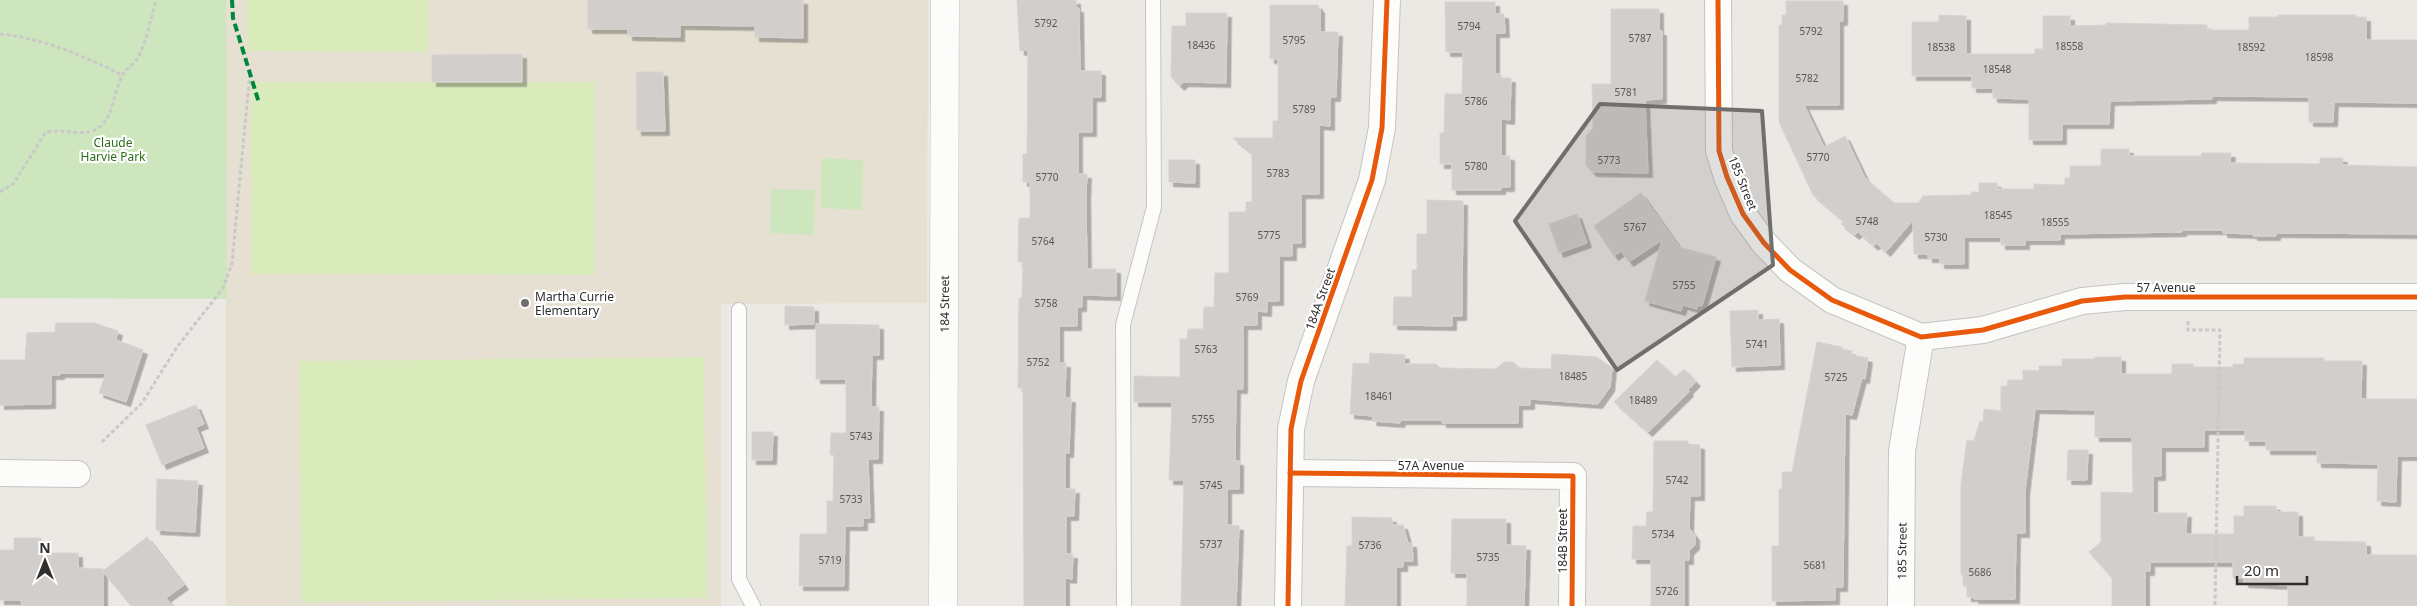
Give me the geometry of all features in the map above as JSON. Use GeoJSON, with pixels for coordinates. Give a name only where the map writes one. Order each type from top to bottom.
{"type":"FeatureCollection","features":[{"type":"Feature","properties":{"kind":"main road","name":"184 Street"},"geometry":{"type":"LineString","coordinates":[[943,606],[945,0]]}},
{"type":"Feature","properties":{"kind":"street","name":"184A Street"},"geometry":{"type":"LineString","coordinates":[[1288,606],[1291,429],[1301,381],[1372,180],[1382,128],[1387,0]]}},
{"type":"Feature","properties":{"kind":"street","name":"185 Street"},"geometry":{"type":"LineString","coordinates":[[1718,0],[1719,151],[1727,177],[1743,214],[1764,243],[1790,270],[1832,300],[1921,337],[1902,451],[1901,606]]}},
{"type":"Feature","properties":{"kind":"street","name":"57 Avenue"},"geometry":{"type":"LineString","coordinates":[[1921,337],[1983,330],[2082,301],[2125,297],[2417,296]]}},
{"type":"Feature","properties":{"kind":"street"},"geometry":{"type":"LineString","coordinates":[[0,473],[77,474]]}},
{"type":"Feature","properties":{"kind":"street","name":"57A Avenue"},"geometry":{"type":"LineString","coordinates":[[1290,473],[1573,476]]}},
{"type":"Feature","properties":{"kind":"street","name":"184B Street"},"geometry":{"type":"LineString","coordinates":[[1572,606],[1573,476]]}},
{"type":"Feature","properties":{"kind":"lane"},"geometry":{"type":"LineString","coordinates":[[1124,606],[1123,325],[1154,207],[1153,0]]}},
{"type":"Feature","properties":{"kind":"lane"},"geometry":{"type":"LineString","coordinates":[[739,310],[738,578],[753,606]]}},
{"type":"Feature","properties":{"kind":"path"},"geometry":{"type":"LineString","coordinates":[[0,192],[14,183],[45,133],[52,130],[84,132],[94,130],[103,124],[114,100],[122,75],[132,67],[140,54],[156,0]]}},
{"type":"Feature","properties":{"kind":"path"},"geometry":{"type":"LineString","coordinates":[[0,34],[40,41],[86,57],[122,75]]}},
{"type":"Feature","properties":{"kind":"path"},"geometry":{"type":"LineString","coordinates":[[102,442],[142,403],[177,347],[223,288],[232,263],[250,72]]}},
{"type":"Feature","properties":{"kind":"path"},"geometry":{"type":"LineString","coordinates":[[2187,320],[2188,330],[2220,330],[2215,606]]}},
{"type":"Feature","properties":{"kind":"highlighted area"},"geometry":{"type":"Polygon","coordinates":[[[1600,104],[1762,111],[1773,265],[1617,370],[1515,221],[1600,104]]]}},
{"type":"Feature","properties":{"kind":"shaded area","name":"Martha Currie Elementary"},"geometry":{"type":"Polygon","coordinates":[[[226,0],[928,0],[927,303],[721,304],[721,606],[226,606],[226,0]]]}},
{"type":"Feature","properties":{"kind":"green space","name":"Claude Harvie Park"},"geometry":{"type":"Polygon","coordinates":[[[0,0],[226,0],[227,299],[0,298],[0,0]]]}},
{"type":"Feature","properties":{"kind":"green space"},"geometry":{"type":"Polygon","coordinates":[[[247,0],[428,0],[428,52],[247,51],[247,0]]]}},
{"type":"Feature","properties":{"kind":"green space"},"geometry":{"type":"Polygon","coordinates":[[[251,82],[595,82],[595,275],[251,274],[251,82]]]}},
{"type":"Feature","properties":{"kind":"green space"},"geometry":{"type":"Polygon","coordinates":[[[822,158],[863,160],[862,210],[821,208],[822,158]]]}},
{"type":"Feature","properties":{"kind":"green space"},"geometry":{"type":"Polygon","coordinates":[[[771,189],[815,190],[814,235],[770,233],[771,189]]]}},
{"type":"Feature","properties":{"kind":"green space"},"geometry":{"type":"Polygon","coordinates":[[[704,357],[707,598],[302,602],[299,361],[704,357]]]}},
{"type":"Feature","properties":{"kind":"building"},"geometry":{"type":"Polygon","coordinates":[[[588,0],[803,0],[803,38],[755,37],[755,26],[680,25],[680,37],[628,36],[628,29],[588,29],[588,0]]]}},
{"type":"Feature","properties":{"kind":"building"},"geometry":{"type":"Polygon","coordinates":[[[1017,0],[1076,0],[1076,8],[1079,8],[1080,71],[1101,71],[1101,97],[1092,97],[1092,132],[1078,132],[1078,174],[1087,174],[1087,269],[1116,269],[1116,296],[1082,295],[1082,307],[1077,307],[1077,326],[1059,326],[1059,363],[1066,363],[1065,398],[1071,398],[1069,453],[1065,453],[1065,489],[1075,489],[1074,516],[1066,516],[1066,554],[1073,554],[1072,579],[1065,578],[1065,606],[1024,606],[1023,388],[1018,388],[1019,298],[1022,298],[1023,262],[1018,262],[1019,218],[1030,218],[1030,182],[1023,182],[1023,154],[1027,154],[1028,50],[1020,51],[1017,0]]]}},
{"type":"Feature","properties":{"kind":"building"},"geometry":{"type":"Polygon","coordinates":[[[1786,1],[1843,1],[1843,21],[1839,21],[1839,105],[1804,105],[1824,147],[1845,136],[1865,178],[1894,203],[1918,203],[1923,196],[1971,195],[1971,192],[1979,192],[1979,183],[1997,183],[1997,189],[2034,189],[2034,184],[2065,185],[2065,178],[2070,178],[2070,166],[2101,166],[2101,149],[2129,149],[2129,156],[2201,156],[2202,153],[2231,153],[2230,163],[2320,164],[2320,158],[2343,158],[2342,165],[2417,167],[2417,234],[2276,233],[2276,236],[2253,236],[2253,234],[2223,233],[2223,230],[2182,230],[2182,232],[2060,234],[2060,240],[2025,240],[2025,245],[2001,245],[2001,237],[1964,237],[1964,264],[1940,264],[1940,258],[1928,258],[1928,254],[1914,254],[1913,220],[1886,252],[1876,243],[1874,246],[1858,232],[1855,235],[1841,224],[1844,221],[1813,195],[1779,122],[1779,25],[1782,25],[1782,15],[1786,15],[1786,1]]]}},
{"type":"Feature","properties":{"kind":"building"},"geometry":{"type":"Polygon","coordinates":[[[1445,2],[1495,2],[1495,14],[1504,14],[1505,33],[1495,33],[1495,74],[1501,74],[1501,78],[1511,78],[1510,120],[1501,119],[1501,156],[1510,156],[1510,187],[1501,187],[1501,190],[1452,190],[1452,164],[1440,164],[1440,133],[1444,133],[1445,94],[1462,94],[1463,52],[1446,52],[1445,2]]]}},
{"type":"Feature","properties":{"kind":"building"},"geometry":{"type":"Polygon","coordinates":[[[1270,5],[1318,5],[1318,8],[1320,8],[1320,32],[1338,32],[1336,97],[1330,97],[1330,126],[1319,125],[1319,194],[1301,194],[1301,243],[1292,243],[1292,256],[1279,256],[1279,301],[1267,301],[1267,312],[1257,311],[1257,325],[1243,325],[1243,389],[1236,389],[1235,461],[1239,461],[1239,489],[1227,489],[1227,525],[1239,526],[1236,606],[1181,606],[1184,480],[1169,480],[1172,402],[1134,402],[1134,376],[1180,377],[1180,339],[1187,339],[1188,329],[1203,329],[1204,307],[1214,307],[1215,273],[1229,273],[1229,212],[1246,212],[1246,202],[1252,202],[1252,153],[1233,138],[1273,138],[1273,121],[1278,121],[1278,59],[1270,59],[1270,5]]]}},
{"type":"Feature","properties":{"kind":"building"},"geometry":{"type":"Polygon","coordinates":[[[1611,9],[1659,9],[1659,31],[1662,31],[1662,99],[1645,100],[1648,173],[1592,172],[1586,165],[1586,136],[1593,128],[1592,84],[1611,84],[1611,9]]]}},
{"type":"Feature","properties":{"kind":"building"},"geometry":{"type":"Polygon","coordinates":[[[1186,13],[1227,13],[1226,83],[1184,82],[1180,86],[1171,77],[1172,26],[1186,26],[1186,13]]]}},
{"type":"Feature","properties":{"kind":"building"},"geometry":{"type":"Polygon","coordinates":[[[1939,15],[1966,16],[1966,54],[2035,54],[2035,49],[2043,49],[2043,16],[2070,16],[2070,26],[2106,25],[2106,23],[2207,25],[2207,30],[2249,30],[2249,17],[2356,15],[2356,17],[2366,17],[2366,40],[2417,40],[2417,103],[2334,102],[2333,122],[2309,122],[2309,97],[2212,96],[2212,99],[2110,101],[2109,124],[2062,124],[2062,140],[2029,140],[2029,99],[1993,98],[1993,88],[1972,88],[1972,76],[1912,76],[1912,22],[1939,22],[1939,15]]]}},
{"type":"Feature","properties":{"kind":"building"},"geometry":{"type":"Polygon","coordinates":[[[522,54],[522,82],[432,82],[432,55],[522,54]]]}},
{"type":"Feature","properties":{"kind":"building"},"geometry":{"type":"Polygon","coordinates":[[[636,72],[663,72],[665,131],[637,131],[636,72]]]}},
{"type":"Feature","properties":{"kind":"building"},"geometry":{"type":"Polygon","coordinates":[[[1169,160],[1195,160],[1195,183],[1169,182],[1169,160]]]}},
{"type":"Feature","properties":{"kind":"building"},"geometry":{"type":"Polygon","coordinates":[[[1641,193],[1679,247],[1716,257],[1702,306],[1698,305],[1697,309],[1683,305],[1681,311],[1645,301],[1662,240],[1629,262],[1621,251],[1614,256],[1594,226],[1641,193]]]}},
{"type":"Feature","properties":{"kind":"building"},"geometry":{"type":"Polygon","coordinates":[[[1427,200],[1463,201],[1462,316],[1452,316],[1452,326],[1393,325],[1394,297],[1412,297],[1412,270],[1417,270],[1417,234],[1427,234],[1427,200]]]}},
{"type":"Feature","properties":{"kind":"building"},"geometry":{"type":"Polygon","coordinates":[[[1577,214],[1587,243],[1559,253],[1549,224],[1577,214]]]}},
{"type":"Feature","properties":{"kind":"building"},"geometry":{"type":"Polygon","coordinates":[[[785,306],[814,307],[814,324],[785,325],[785,306]]]}},
{"type":"Feature","properties":{"kind":"building"},"geometry":{"type":"Polygon","coordinates":[[[1758,310],[1758,320],[1779,319],[1780,365],[1732,367],[1730,311],[1758,310]]]}},
{"type":"Feature","properties":{"kind":"building"},"geometry":{"type":"Polygon","coordinates":[[[56,323],[94,323],[118,331],[116,339],[143,350],[126,402],[99,393],[106,373],[60,373],[60,375],[51,375],[51,404],[0,405],[0,360],[25,360],[27,333],[55,332],[56,323]]]}},
{"type":"Feature","properties":{"kind":"building"},"geometry":{"type":"Polygon","coordinates":[[[816,324],[879,325],[879,355],[872,355],[871,407],[879,407],[878,459],[868,459],[870,518],[863,518],[863,526],[845,526],[844,586],[799,586],[800,534],[827,534],[827,501],[833,501],[834,455],[830,455],[831,433],[846,433],[846,379],[816,379],[816,324]]]}},
{"type":"Feature","properties":{"kind":"building"},"geometry":{"type":"Polygon","coordinates":[[[1817,342],[1842,347],[1842,349],[1852,351],[1851,355],[1868,358],[1865,379],[1862,378],[1852,415],[1845,414],[1843,587],[1835,587],[1835,600],[1772,601],[1772,546],[1779,546],[1779,489],[1782,489],[1782,472],[1792,472],[1817,342]]]}},
{"type":"Feature","properties":{"kind":"building"},"geometry":{"type":"Polygon","coordinates":[[[1370,353],[1405,355],[1404,364],[1436,364],[1440,368],[1496,369],[1504,362],[1513,362],[1520,368],[1551,369],[1552,354],[1597,357],[1612,368],[1610,387],[1598,404],[1530,399],[1530,405],[1518,405],[1518,423],[1442,423],[1442,420],[1401,420],[1400,423],[1372,421],[1373,416],[1350,414],[1353,363],[1369,364],[1370,353]]]}},
{"type":"Feature","properties":{"kind":"building"},"geometry":{"type":"Polygon","coordinates":[[[2095,357],[2121,357],[2121,374],[2172,374],[2172,364],[2193,364],[2193,367],[2233,367],[2233,364],[2244,364],[2244,358],[2324,358],[2324,361],[2362,361],[2361,399],[2417,399],[2417,456],[2397,456],[2396,502],[2377,501],[2378,464],[2317,463],[2317,450],[2266,450],[2266,441],[2245,441],[2245,430],[2204,430],[2204,447],[2161,447],[2161,476],[2153,476],[2153,513],[2187,513],[2186,534],[2234,534],[2234,516],[2244,516],[2244,506],[2276,506],[2276,512],[2298,512],[2298,537],[2314,537],[2314,541],[2366,542],[2366,555],[2417,555],[2417,606],[2288,606],[2288,585],[2244,583],[2244,578],[2233,578],[2233,562],[2150,562],[2150,571],[2145,571],[2145,606],[2112,606],[2112,578],[2089,552],[2101,542],[2101,492],[2133,493],[2132,437],[2095,437],[2095,410],[2035,409],[2025,491],[2025,533],[2016,533],[2015,599],[1974,599],[1974,597],[1967,597],[1967,586],[1963,586],[1963,575],[1961,575],[1961,484],[1967,440],[1974,441],[1980,421],[1983,422],[1984,409],[2001,411],[2001,386],[2007,386],[2008,380],[2023,380],[2023,370],[2039,371],[2039,366],[2062,366],[2062,359],[2095,359],[2095,357]]]}},
{"type":"Feature","properties":{"kind":"building"},"geometry":{"type":"Polygon","coordinates":[[[1657,360],[1675,377],[1684,369],[1696,382],[1688,390],[1689,392],[1648,432],[1614,402],[1657,360]]]}},
{"type":"Feature","properties":{"kind":"building"},"geometry":{"type":"Polygon","coordinates":[[[196,405],[204,424],[196,427],[204,448],[162,465],[146,425],[196,405]]]}},
{"type":"Feature","properties":{"kind":"building"},"geometry":{"type":"Polygon","coordinates":[[[752,432],[773,432],[772,460],[752,460],[752,432]]]}},
{"type":"Feature","properties":{"kind":"building"},"geometry":{"type":"Polygon","coordinates":[[[1654,441],[1688,441],[1688,444],[1700,445],[1700,496],[1690,496],[1689,528],[1695,536],[1695,545],[1689,551],[1689,560],[1684,560],[1684,606],[1651,606],[1651,559],[1632,559],[1633,526],[1646,526],[1647,512],[1653,512],[1654,441]]]}},
{"type":"Feature","properties":{"kind":"building"},"geometry":{"type":"Polygon","coordinates":[[[2068,450],[2088,450],[2087,480],[2067,480],[2068,450]]]}},
{"type":"Feature","properties":{"kind":"building"},"geometry":{"type":"Polygon","coordinates":[[[157,479],[198,481],[195,532],[156,530],[157,479]]]}},
{"type":"Feature","properties":{"kind":"building"},"geometry":{"type":"Polygon","coordinates":[[[1352,517],[1392,518],[1392,525],[1403,525],[1408,543],[1412,543],[1413,561],[1403,561],[1403,567],[1396,567],[1396,606],[1345,606],[1347,546],[1352,546],[1352,517]]]}},
{"type":"Feature","properties":{"kind":"building"},"geometry":{"type":"Polygon","coordinates":[[[1452,519],[1506,519],[1506,545],[1526,546],[1524,606],[1467,606],[1467,573],[1451,573],[1452,519]]]}},
{"type":"Feature","properties":{"kind":"building"},"geometry":{"type":"Polygon","coordinates":[[[147,537],[184,585],[166,598],[172,606],[131,606],[103,572],[103,606],[22,606],[21,600],[0,600],[0,550],[14,550],[14,538],[41,538],[41,553],[78,553],[78,568],[103,569],[103,571],[147,537]]]}},
{"type":"Feature","properties":{"kind":"marked path"},"geometry":{"type":"LineString","coordinates":[[232,0],[233,18],[259,103]]}},
{"type":"Feature","properties":{"kind":"cycle path"},"geometry":{"type":"LineString","coordinates":[[1288,606],[1291,429],[1301,381],[1372,180],[1382,128],[1387,0]]}},
{"type":"Feature","properties":{"kind":"cycle path"},"geometry":{"type":"LineString","coordinates":[[1718,0],[1719,151],[1727,177],[1743,214],[1764,243],[1790,270],[1832,300],[1921,337],[1983,330],[2082,301],[2125,297],[2417,297]]}},
{"type":"Feature","properties":{"kind":"cycle path"},"geometry":{"type":"LineString","coordinates":[[1290,473],[1573,476],[1572,606]]}},
{"type":"Feature","properties":{"kind":"place","name":"Martha Currie Elementary"},"geometry":{"type":"Point","coordinates":[525,303]}}]}
